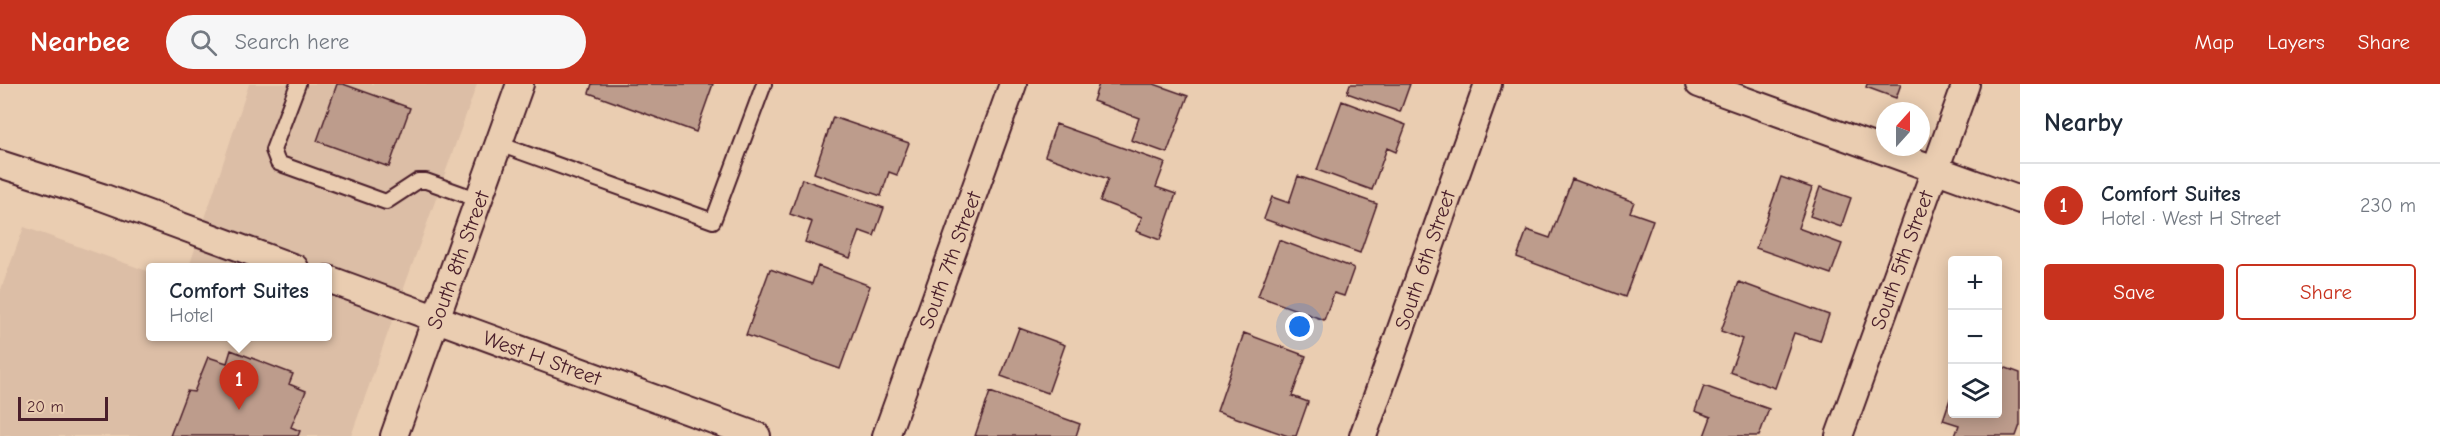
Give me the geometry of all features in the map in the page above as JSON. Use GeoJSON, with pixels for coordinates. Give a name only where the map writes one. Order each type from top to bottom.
{"type":"FeatureCollection","features":[{"type":"Feature","properties":{"kind":"street","name":"South 8th Street"},"geometry":{"type":"LineString","coordinates":[[394,436],[520,84]]}},
{"type":"Feature","properties":{"kind":"street","name":"South 7th Street"},"geometry":{"type":"LineString","coordinates":[[886,436],[1013,84]]}},
{"type":"Feature","properties":{"kind":"street","name":"South 6th Street"},"geometry":{"type":"LineString","coordinates":[[1363,436],[1488,84]]}},
{"type":"Feature","properties":{"kind":"street"},"geometry":{"type":"LineString","coordinates":[[1699,84],[2020,200]]}},
{"type":"Feature","properties":{"kind":"street","name":"South 5th Street"},"geometry":{"type":"LineString","coordinates":[[1839,436],[1966,84]]}},
{"type":"Feature","properties":{"kind":"street"},"geometry":{"type":"LineString","coordinates":[[2,169],[102,197],[284,263]]}},
{"type":"Feature","properties":{"kind":"street","name":"West H Street"},"geometry":{"type":"LineString","coordinates":[[332,281],[757,436]]}},
{"type":"Feature","properties":{"kind":"lane"},"geometry":{"type":"LineString","coordinates":[[298,84],[273,150],[278,163],[386,202],[417,182],[426,181],[479,200]]}},
{"type":"Feature","properties":{"kind":"lane"},"geometry":{"type":"LineString","coordinates":[[499,144],[713,221],[764,84]]}},
{"type":"Feature","properties":{"kind":"shaded area"},"geometry":{"type":"Polygon","coordinates":[[[249,84],[477,84],[351,436],[0,436],[0,292],[24,227],[146,271],[146,341],[332,341],[332,263],[190,263],[249,84]]]}},
{"type":"Feature","properties":{"kind":"building"},"geometry":{"type":"Polygon","coordinates":[[[337,84],[343,84],[410,108],[389,167],[317,141],[337,84]]]}},
{"type":"Feature","properties":{"kind":"building"},"geometry":{"type":"Polygon","coordinates":[[[592,84],[713,84],[696,132],[589,93],[592,84]]]}},
{"type":"Feature","properties":{"kind":"building"},"geometry":{"type":"Polygon","coordinates":[[[1099,84],[1154,84],[1188,96],[1167,153],[1131,140],[1139,118],[1093,101],[1099,84]]]}},
{"type":"Feature","properties":{"kind":"building"},"geometry":{"type":"Polygon","coordinates":[[[1350,84],[1410,84],[1400,112],[1347,93],[1350,84]]]}},
{"type":"Feature","properties":{"kind":"building"},"geometry":{"type":"Polygon","coordinates":[[[1867,84],[1901,84],[1896,98],[1866,87],[1867,84]]]}},
{"type":"Feature","properties":{"kind":"building"},"geometry":{"type":"Polygon","coordinates":[[[1342,101],[1406,125],[1396,152],[1387,148],[1372,190],[1317,170],[1342,101]]]}},
{"type":"Feature","properties":{"kind":"building"},"geometry":{"type":"Polygon","coordinates":[[[833,117],[909,143],[897,175],[889,172],[881,196],[814,173],[833,117]]]}},
{"type":"Feature","properties":{"kind":"building"},"geometry":{"type":"Polygon","coordinates":[[[1056,124],[1165,163],[1156,187],[1176,194],[1160,240],[1136,231],[1142,217],[1100,201],[1108,179],[1045,156],[1056,124]]]}},
{"type":"Feature","properties":{"kind":"building"},"geometry":{"type":"Polygon","coordinates":[[[1298,176],[1377,204],[1360,253],[1264,219],[1272,197],[1289,203],[1298,176]]]}},
{"type":"Feature","properties":{"kind":"building"},"geometry":{"type":"Polygon","coordinates":[[[1781,177],[1812,188],[1798,228],[1842,244],[1831,274],[1756,248],[1781,177]]]}},
{"type":"Feature","properties":{"kind":"building"},"geometry":{"type":"Polygon","coordinates":[[[802,179],[884,208],[874,236],[860,231],[850,258],[805,242],[812,222],[790,214],[802,179]]]}},
{"type":"Feature","properties":{"kind":"building"},"geometry":{"type":"Polygon","coordinates":[[[1572,179],[1634,202],[1630,212],[1653,220],[1625,297],[1517,257],[1527,230],[1550,238],[1572,179]]]}},
{"type":"Feature","properties":{"kind":"building"},"geometry":{"type":"Polygon","coordinates":[[[1820,187],[1851,198],[1841,227],[1810,216],[1820,187]]]}},
{"type":"Feature","properties":{"kind":"building"},"geometry":{"type":"Polygon","coordinates":[[[1279,240],[1354,268],[1344,296],[1334,293],[1324,320],[1258,296],[1279,240]]]}},
{"type":"Feature","properties":{"kind":"building"},"geometry":{"type":"Polygon","coordinates":[[[818,266],[870,286],[840,369],[746,335],[770,269],[812,284],[818,266]]]}},
{"type":"Feature","properties":{"kind":"building"},"geometry":{"type":"Polygon","coordinates":[[[1739,282],[1829,315],[1820,341],[1794,333],[1775,388],[1730,372],[1742,339],[1721,331],[1739,282]]]}},
{"type":"Feature","properties":{"kind":"building"},"geometry":{"type":"Polygon","coordinates":[[[1019,328],[1065,345],[1048,393],[1001,376],[1019,328]]]}},
{"type":"Feature","properties":{"kind":"building"},"geometry":{"type":"Polygon","coordinates":[[[1244,333],[1306,356],[1292,396],[1308,402],[1296,436],[1288,436],[1217,411],[1244,333]]]}},
{"type":"Feature","properties":{"kind":"building"},"geometry":{"type":"Polygon","coordinates":[[[231,350],[293,374],[289,384],[306,391],[291,427],[300,431],[298,436],[170,436],[187,391],[194,392],[208,357],[227,363],[231,350]]]}},
{"type":"Feature","properties":{"kind":"building"},"geometry":{"type":"Polygon","coordinates":[[[2002,366],[2020,373],[2020,425],[2016,436],[1955,436],[1959,425],[1943,420],[1948,405],[1948,418],[2002,418],[2002,366]]]}},
{"type":"Feature","properties":{"kind":"building"},"geometry":{"type":"Polygon","coordinates":[[[1704,386],[1769,409],[1759,436],[1704,436],[1711,417],[1695,411],[1704,386]]]}},
{"type":"Feature","properties":{"kind":"building"},"geometry":{"type":"Polygon","coordinates":[[[990,392],[1080,424],[1076,436],[975,436],[990,392]]]}},
{"type":"Feature","properties":{"kind":"place","name":"Comfort Suites"},"geometry":{"type":"Point","coordinates":[239,410]}}]}
